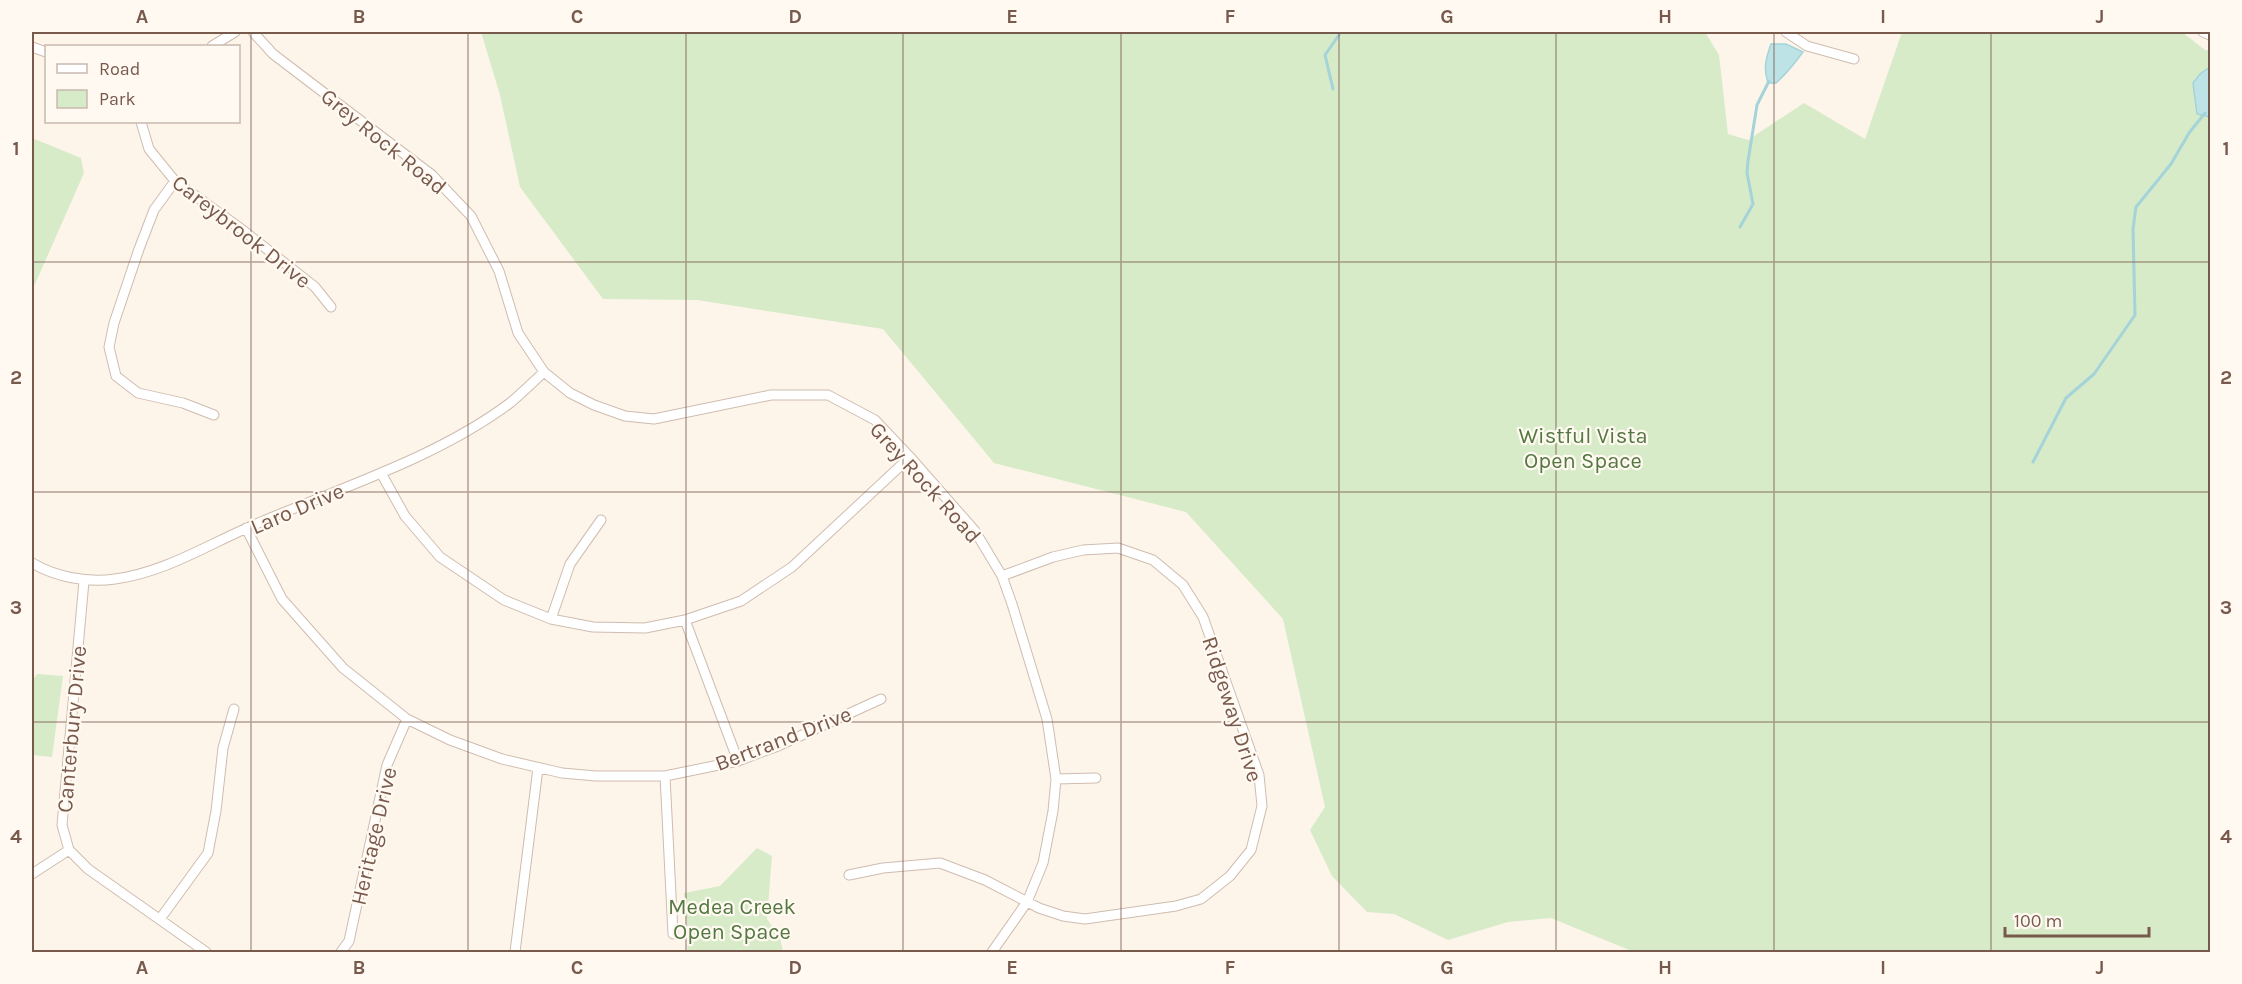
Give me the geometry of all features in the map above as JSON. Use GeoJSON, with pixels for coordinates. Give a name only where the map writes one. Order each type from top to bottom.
{"type":"FeatureCollection","features":[{"type":"Feature","properties":{"kind":"street"},"geometry":{"type":"LineString","coordinates":[[214,45],[235,32]]}},
{"type":"Feature","properties":{"kind":"street","name":"Grey Rock Road"},"geometry":{"type":"LineString","coordinates":[[253,32],[273,54],[432,175],[471,216],[499,271],[518,333],[544,372],[570,393],[594,405],[625,416],[654,418],[771,394],[828,395],[875,420],[975,531],[1002,576],[1047,719],[1056,779],[1049,839],[1043,863],[1027,902],[993,952]]}},
{"type":"Feature","properties":{"kind":"street"},"geometry":{"type":"LineString","coordinates":[[1786,32],[1807,46],[1854,59]]}},
{"type":"Feature","properties":{"kind":"street"},"geometry":{"type":"LineString","coordinates":[[2203,32],[2211,35]]}},
{"type":"Feature","properties":{"kind":"street","name":"Careybrook Drive"},"geometry":{"type":"LineString","coordinates":[[141,123],[149,149],[175,181],[315,287],[331,307]]}},
{"type":"Feature","properties":{"kind":"street"},"geometry":{"type":"LineString","coordinates":[[175,181],[154,210],[135,259],[109,346],[116,376],[138,393],[183,403],[214,415]]}},
{"type":"Feature","properties":{"kind":"street","name":"Laro Drive"},"geometry":{"type":"LineString","coordinates":[[32,562],[39,567],[84,581],[116,579],[150,571],[246,528],[381,473],[471,428],[510,402],[544,372]]}},
{"type":"Feature","properties":{"kind":"street"},"geometry":{"type":"LineString","coordinates":[[381,473],[405,516],[440,557],[504,600],[551,619],[593,627],[645,628],[685,620],[741,600],[792,567],[910,457]]}},
{"type":"Feature","properties":{"kind":"street"},"geometry":{"type":"LineString","coordinates":[[551,619],[570,564],[601,520]]}},
{"type":"Feature","properties":{"kind":"street","name":"Bertrand Drive"},"geometry":{"type":"LineString","coordinates":[[246,528],[282,599],[344,668],[408,719],[450,740],[502,759],[538,768],[596,776],[665,776],[738,760],[778,746],[881,699]]}},
{"type":"Feature","properties":{"kind":"street","name":"Ridgeway Drive"},"geometry":{"type":"LineString","coordinates":[[849,875],[917,863],[940,863],[985,880],[1027,902],[1063,916],[1086,919],[1155,910],[1201,899],[1230,876],[1251,850],[1262,806],[1259,775],[1203,617],[1183,585],[1153,560],[1118,548],[1083,550],[1053,557],[1002,576]]}},
{"type":"Feature","properties":{"kind":"street","name":"Canterbury Drive"},"geometry":{"type":"LineString","coordinates":[[69,850],[62,825],[84,581]]}},
{"type":"Feature","properties":{"kind":"street"},"geometry":{"type":"LineString","coordinates":[[685,620],[738,760]]}},
{"type":"Feature","properties":{"kind":"street"},"geometry":{"type":"LineString","coordinates":[[160,919],[208,853],[216,811],[223,748],[234,709]]}},
{"type":"Feature","properties":{"kind":"street","name":"Heritage Drive"},"geometry":{"type":"LineString","coordinates":[[341,952],[349,941],[387,765],[408,719]]}},
{"type":"Feature","properties":{"kind":"street"},"geometry":{"type":"LineString","coordinates":[[515,952],[538,768]]}},
{"type":"Feature","properties":{"kind":"street"},"geometry":{"type":"LineString","coordinates":[[665,776],[673,934]]}},
{"type":"Feature","properties":{"kind":"street"},"geometry":{"type":"LineString","coordinates":[[1056,779],[1096,778]]}},
{"type":"Feature","properties":{"kind":"street"},"geometry":{"type":"LineString","coordinates":[[32,874],[69,850],[88,869],[206,952]]}},
{"type":"Feature","properties":{"kind":"green space","name":"Wistful Vista Open Space"},"geometry":{"type":"Polygon","coordinates":[[[481,32],[1705,32],[1719,55],[1728,134],[1748,140],[1804,103],[1865,139],[1902,32],[2182,32],[2205,50],[2210,50],[2210,952],[1634,952],[1551,918],[1508,922],[1448,940],[1394,914],[1367,912],[1332,876],[1310,830],[1325,807],[1283,619],[1186,512],[994,463],[883,329],[697,300],[603,299],[520,187],[500,95],[481,32]]]}},
{"type":"Feature","properties":{"kind":"green space"},"geometry":{"type":"Polygon","coordinates":[[[32,138],[81,158],[84,173],[32,291],[32,138]]]}},
{"type":"Feature","properties":{"kind":"green space"},"geometry":{"type":"Polygon","coordinates":[[[37,674],[63,676],[52,757],[32,755],[32,681],[37,674]]]}},
{"type":"Feature","properties":{"kind":"green space","name":"Medea Creek Open Space"},"geometry":{"type":"Polygon","coordinates":[[[757,848],[772,856],[767,919],[780,937],[783,952],[687,952],[684,893],[720,886],[757,848]]]}},
{"type":"Feature","properties":{"kind":"water"},"geometry":{"type":"Polygon","coordinates":[[[1771,44],[1786,44],[1803,52],[1776,83],[1768,83],[1765,68],[1771,44]]]}},
{"type":"Feature","properties":{"kind":"water"},"geometry":{"type":"Polygon","coordinates":[[[2210,67],[2210,117],[2197,114],[2193,83],[2210,67]]]}},
{"type":"Feature","properties":{"kind":"waterway"},"geometry":{"type":"LineString","coordinates":[[1333,89],[1325,55],[1341,32]]}},
{"type":"Feature","properties":{"kind":"waterway"},"geometry":{"type":"LineString","coordinates":[[1740,227],[1753,204],[1747,173],[1748,161],[1757,105],[1769,81]]}},
{"type":"Feature","properties":{"kind":"waterway"},"geometry":{"type":"LineString","coordinates":[[2033,462],[2066,398],[2094,374],[2135,315],[2133,229],[2136,207],[2171,164],[2189,133],[2205,113]]}}]}
